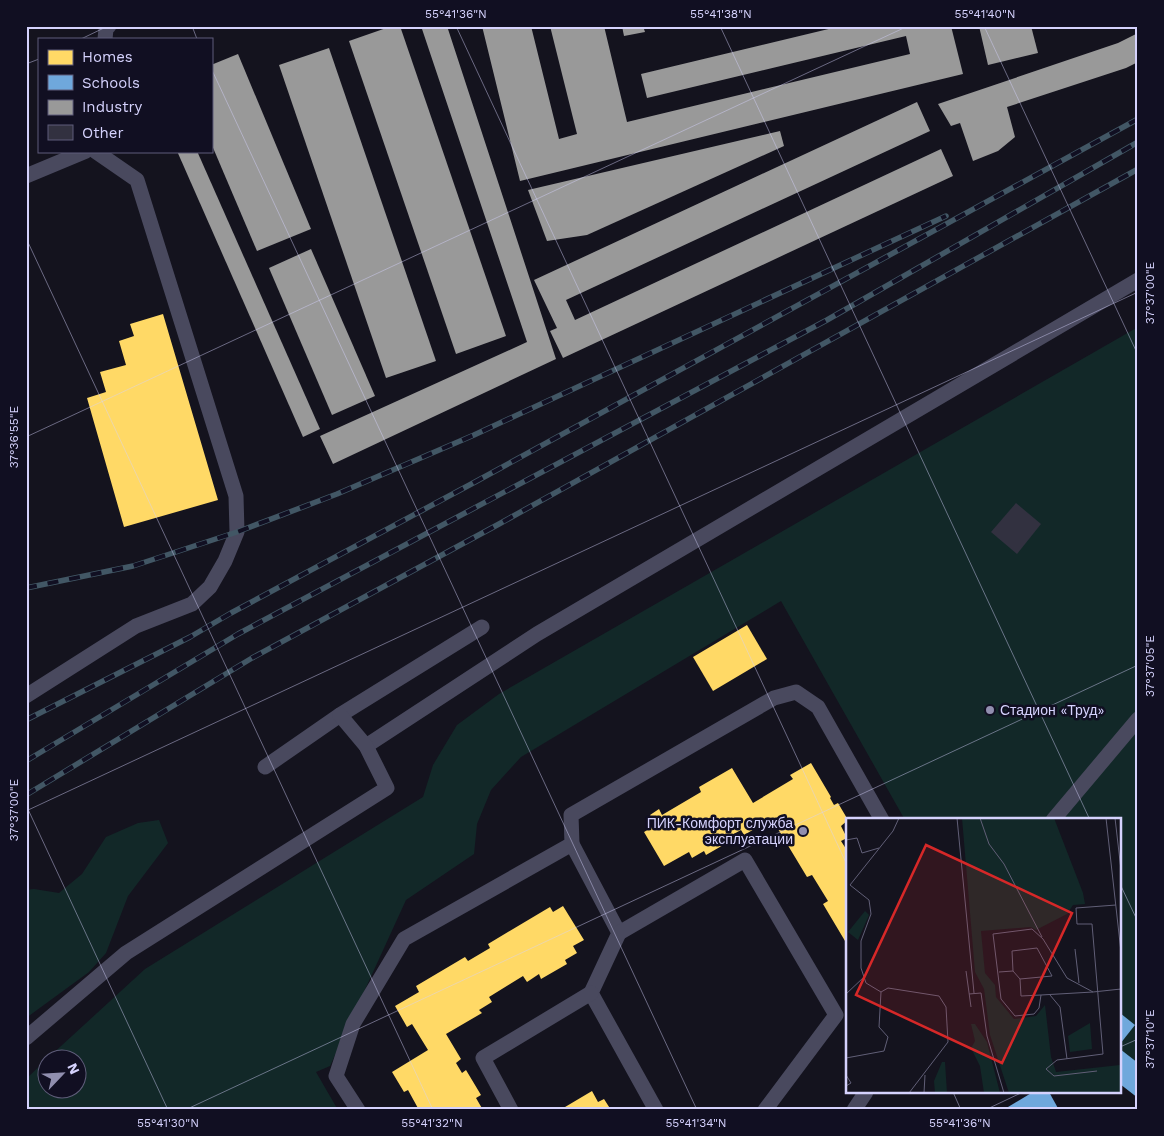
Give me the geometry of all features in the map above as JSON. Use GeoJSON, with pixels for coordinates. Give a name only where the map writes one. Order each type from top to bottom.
{"type":"FeatureCollection","features":[{"type":"Feature","properties":{"kind":"lane"},"geometry":{"type":"LineString","coordinates":[[105,38],[106,29],[109,26]]}},
{"type":"Feature","properties":{"kind":"lane"},"geometry":{"type":"LineString","coordinates":[[26,176],[84,152]]}},
{"type":"Feature","properties":{"kind":"lane"},"geometry":{"type":"LineString","coordinates":[[26,696],[136,626],[192,604],[210,587],[225,561],[238,532],[236,496],[136,180],[96,152]]}},
{"type":"Feature","properties":{"kind":"lane"},"geometry":{"type":"LineString","coordinates":[[366,746],[538,634],[1138,280]]}},
{"type":"Feature","properties":{"kind":"lane"},"geometry":{"type":"LineString","coordinates":[[265,767],[340,715],[482,627]]}},
{"type":"Feature","properties":{"kind":"lane"},"geometry":{"type":"LineString","coordinates":[[619,933],[572,844],[571,815],[774,698],[796,692],[818,707],[881,818]]}},
{"type":"Feature","properties":{"kind":"lane"},"geometry":{"type":"LineString","coordinates":[[26,1038],[126,953],[387,788],[366,746],[340,715]]}},
{"type":"Feature","properties":{"kind":"lane"},"geometry":{"type":"LineString","coordinates":[[1055,818],[1138,719]]}},
{"type":"Feature","properties":{"kind":"lane"},"geometry":{"type":"LineString","coordinates":[[358,1110],[336,1076],[353,1024],[404,939],[572,844]]}},
{"type":"Feature","properties":{"kind":"lane"},"geometry":{"type":"LineString","coordinates":[[511,1110],[483,1058],[591,993],[619,933],[745,860],[836,1015],[765,1110]]}},
{"type":"Feature","properties":{"kind":"lane"},"geometry":{"type":"LineString","coordinates":[[591,993],[656,1110]]}},
{"type":"Feature","properties":{"kind":"lane"},"geometry":{"type":"LineString","coordinates":[[854,1110],[865,1094]]}},
{"type":"Feature","properties":{"kind":"green space"},"geometry":{"type":"Polygon","coordinates":[[[1138,327],[1138,1098],[1122,1086],[1122,818],[904,818],[781,601],[521,757],[491,790],[477,824],[474,854],[406,900],[330,1066],[316,1072],[338,1110],[26,1110],[26,1079],[38,1068],[38,1098],[88,1098],[88,1048],[59,1048],[145,969],[423,797],[433,765],[457,725],[499,694],[1138,327]]]}},
{"type":"Feature","properties":{"kind":"green space"},"geometry":{"type":"Polygon","coordinates":[[[159,820],[168,843],[128,896],[106,953],[89,972],[26,1018],[26,890],[34,889],[59,893],[82,874],[106,837],[138,823],[159,820]]]}},
{"type":"Feature","properties":{"kind":"building: Homes"},"geometry":{"type":"Polygon","coordinates":[[[163,314],[218,500],[124,527],[87,398],[106,392],[100,372],[126,365],[119,341],[134,336],[130,324],[163,314]]]}},
{"type":"Feature","properties":{"kind":"building: Homes"},"geometry":{"type":"Polygon","coordinates":[[[747,625],[767,659],[713,691],[693,657],[747,625]]]}},
{"type":"Feature","properties":{"kind":"building: Homes"},"geometry":{"type":"Polygon","coordinates":[[[811,763],[834,805],[838,803],[847,818],[846,822],[841,826],[846,836],[846,838],[841,841],[846,849],[846,943],[823,904],[828,901],[812,875],[807,877],[772,819],[744,835],[741,830],[730,836],[732,840],[706,855],[704,851],[692,858],[689,852],[664,866],[644,832],[656,825],[650,815],[659,809],[662,815],[701,792],[699,787],[732,768],[753,803],[793,779],[790,775],[811,763]]]}},
{"type":"Feature","properties":{"kind":"building: Homes"},"geometry":{"type":"Polygon","coordinates":[[[563,906],[584,940],[573,946],[577,953],[565,960],[567,964],[541,979],[539,974],[527,982],[523,976],[489,997],[492,1002],[479,1010],[482,1013],[446,1034],[461,1059],[456,1063],[462,1073],[466,1070],[481,1095],[476,1098],[483,1110],[419,1110],[408,1090],[404,1092],[392,1072],[428,1050],[412,1024],[407,1027],[395,1006],[419,992],[416,986],[465,957],[468,961],[490,948],[488,944],[550,907],[553,912],[563,906]]]}},
{"type":"Feature","properties":{"kind":"building: Homes"},"geometry":{"type":"Polygon","coordinates":[[[592,1091],[598,1102],[604,1099],[611,1110],[560,1110],[592,1091]]]}},
{"type":"Feature","properties":{"kind":"building: Schools"},"geometry":{"type":"Polygon","coordinates":[[[1122,1015],[1135,1025],[1122,1041],[1122,1015]]]}},
{"type":"Feature","properties":{"kind":"building: Schools"},"geometry":{"type":"Polygon","coordinates":[[[1122,1051],[1138,1063],[1138,1098],[1122,1086],[1122,1051]]]}},
{"type":"Feature","properties":{"kind":"building: Schools"},"geometry":{"type":"Polygon","coordinates":[[[1030,1094],[1050,1094],[1059,1110],[1003,1110],[1030,1094]]]}},
{"type":"Feature","properties":{"kind":"building: Industry"},"geometry":{"type":"Polygon","coordinates":[[[392,26],[400,26],[506,336],[456,354],[349,41],[392,26]]]}},
{"type":"Feature","properties":{"kind":"building: Industry"},"geometry":{"type":"Polygon","coordinates":[[[421,26],[447,26],[556,359],[333,464],[320,436],[527,342],[421,26]]]}},
{"type":"Feature","properties":{"kind":"building: Industry"},"geometry":{"type":"Polygon","coordinates":[[[482,26],[531,26],[559,139],[577,134],[550,26],[604,26],[627,122],[910,54],[906,36],[647,98],[641,74],[841,26],[951,26],[963,74],[520,181],[482,26]]]}},
{"type":"Feature","properties":{"kind":"building: Industry"},"geometry":{"type":"Polygon","coordinates":[[[622,26],[643,26],[645,32],[624,36],[622,26]]]}},
{"type":"Feature","properties":{"kind":"building: Industry"},"geometry":{"type":"Polygon","coordinates":[[[979,26],[1031,26],[1038,53],[988,65],[979,26]]]}},
{"type":"Feature","properties":{"kind":"building: Industry"},"geometry":{"type":"Polygon","coordinates":[[[1138,33],[1138,62],[1126,68],[1007,107],[1015,137],[998,151],[973,161],[960,123],[951,126],[938,104],[1118,43],[1138,33]]]}},
{"type":"Feature","properties":{"kind":"building: Industry"},"geometry":{"type":"Polygon","coordinates":[[[329,48],[436,361],[386,378],[279,65],[329,48]]]}},
{"type":"Feature","properties":{"kind":"building: Industry"},"geometry":{"type":"Polygon","coordinates":[[[238,54],[311,229],[257,251],[212,145],[212,65],[238,54]]]}},
{"type":"Feature","properties":{"kind":"building: Industry"},"geometry":{"type":"Polygon","coordinates":[[[917,102],[930,131],[566,300],[575,320],[941,149],[953,176],[563,358],[550,331],[557,328],[534,280],[917,102]]]}},
{"type":"Feature","properties":{"kind":"building: Industry"},"geometry":{"type":"Polygon","coordinates":[[[780,131],[784,146],[587,235],[547,241],[528,190],[780,131]]]}},
{"type":"Feature","properties":{"kind":"building: Industry"},"geometry":{"type":"Polygon","coordinates":[[[177,152],[197,152],[320,429],[303,437],[177,152]]]}},
{"type":"Feature","properties":{"kind":"building: Industry"},"geometry":{"type":"Polygon","coordinates":[[[311,249],[375,396],[332,415],[269,268],[311,249]]]}},
{"type":"Feature","properties":{"kind":"building: Other"},"geometry":{"type":"Polygon","coordinates":[[[1016,503],[1041,524],[1017,554],[991,532],[1016,503]]]}},
{"type":"Feature","properties":{"kind":"railway"},"geometry":{"type":"LineString","coordinates":[[26,720],[190,637],[1138,119]]}},
{"type":"Feature","properties":{"kind":"railway"},"geometry":{"type":"LineString","coordinates":[[26,761],[238,634],[827,320],[1138,142]]}},
{"type":"Feature","properties":{"kind":"railway"},"geometry":{"type":"LineString","coordinates":[[26,795],[252,658],[499,524],[1138,169]]}},
{"type":"Feature","properties":{"kind":"railway"},"geometry":{"type":"LineString","coordinates":[[26,588],[133,566],[237,532],[337,494],[474,435],[946,216]]}},
{"type":"Feature","properties":{"kind":"place","name":"Стадион «Труд»"},"geometry":{"type":"Point","coordinates":[990,710]}},
{"type":"Feature","properties":{"kind":"place","name":"ПИК-Комфорт служба эксплуатации"},"geometry":{"type":"Point","coordinates":[803,831]}}]}
